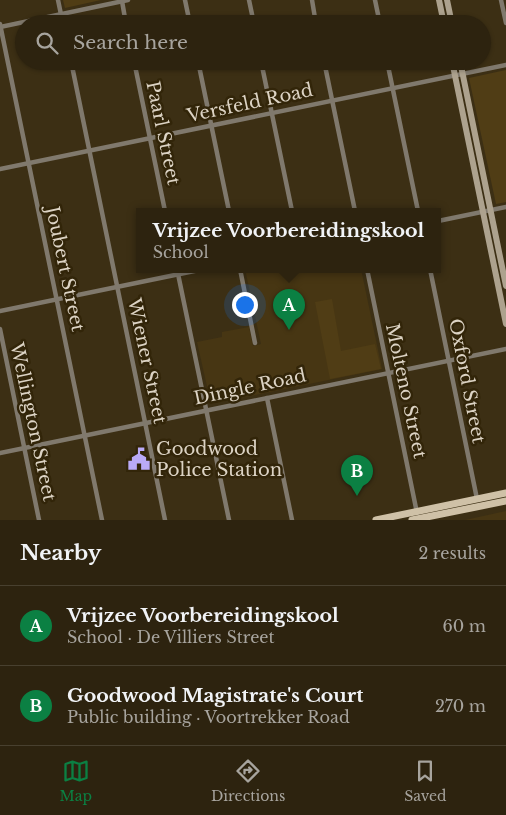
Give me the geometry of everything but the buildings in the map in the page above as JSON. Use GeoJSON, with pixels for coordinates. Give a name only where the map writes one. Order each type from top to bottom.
{"type":"FeatureCollection","features":[{"type":"Feature","properties":{"kind":"main road"},"geometry":{"type":"LineString","coordinates":[[416,517],[477,499],[506,493]]}},
{"type":"Feature","properties":{"kind":"main road"},"geometry":{"type":"LineString","coordinates":[[376,520],[416,517],[506,501]]}},
{"type":"Feature","properties":{"kind":"street"},"geometry":{"type":"LineString","coordinates":[[58,0],[61,14]]}},
{"type":"Feature","properties":{"kind":"street"},"geometry":{"type":"LineString","coordinates":[[56,15],[128,0]]}},
{"type":"Feature","properties":{"kind":"street"},"geometry":{"type":"LineString","coordinates":[[185,0],[188,15]]}},
{"type":"Feature","properties":{"kind":"street"},"geometry":{"type":"LineString","coordinates":[[249,0],[252,15]]}},
{"type":"Feature","properties":{"kind":"street"},"geometry":{"type":"LineString","coordinates":[[312,0],[314,15]]}},
{"type":"Feature","properties":{"kind":"street"},"geometry":{"type":"LineString","coordinates":[[375,0],[378,15]]}},
{"type":"Feature","properties":{"kind":"street"},"geometry":{"type":"LineString","coordinates":[[440,0],[442,15]]}},
{"type":"Feature","properties":{"kind":"street"},"geometry":{"type":"LineString","coordinates":[[447,0],[450,15]]}},
{"type":"Feature","properties":{"kind":"street"},"geometry":{"type":"LineString","coordinates":[[501,0],[506,22]]}},
{"type":"Feature","properties":{"kind":"street"},"geometry":{"type":"LineString","coordinates":[[122,1],[124,15]]}},
{"type":"Feature","properties":{"kind":"street"},"geometry":{"type":"LineString","coordinates":[[0,26],[15,23]]}},
{"type":"Feature","properties":{"kind":"street","name":"Joubert Street"},"geometry":{"type":"LineString","coordinates":[[0,26],[102,520]]}},
{"type":"Feature","properties":{"kind":"street","name":"Versfeld Road"},"geometry":{"type":"LineString","coordinates":[[491,67],[506,64]]}},
{"type":"Feature","properties":{"kind":"street","name":"Wiener Street"},"geometry":{"type":"LineString","coordinates":[[73,70],[165,520]]}},
{"type":"Feature","properties":{"kind":"street","name":"Paarl Street"},"geometry":{"type":"LineString","coordinates":[[136,70],[164,208]]}},
{"type":"Feature","properties":{"kind":"street"},"geometry":{"type":"LineString","coordinates":[[200,70],[228,208]]}},
{"type":"Feature","properties":{"kind":"street"},"geometry":{"type":"LineString","coordinates":[[263,70],[291,208]]}},
{"type":"Feature","properties":{"kind":"street"},"geometry":{"type":"LineString","coordinates":[[326,70],[354,208]]}},
{"type":"Feature","properties":{"kind":"street"},"geometry":{"type":"LineString","coordinates":[[389,70],[417,208]]}},
{"type":"Feature","properties":{"kind":"street"},"geometry":{"type":"LineString","coordinates":[[453,70],[486,211],[506,286]]}},
{"type":"Feature","properties":{"kind":"street"},"geometry":{"type":"LineString","coordinates":[[462,70],[506,324]]}},
{"type":"Feature","properties":{"kind":"street","name":"Versfeld Road"},"geometry":{"type":"LineString","coordinates":[[0,169],[477,70]]}},
{"type":"Feature","properties":{"kind":"street"},"geometry":{"type":"LineString","coordinates":[[441,220],[506,207]]}},
{"type":"Feature","properties":{"kind":"street"},"geometry":{"type":"LineString","coordinates":[[0,311],[117,287],[170,273]]}},
{"type":"Feature","properties":{"kind":"street"},"geometry":{"type":"LineString","coordinates":[[178,273],[229,520]]}},
{"type":"Feature","properties":{"kind":"street"},"geometry":{"type":"LineString","coordinates":[[241,273],[255,343]]}},
{"type":"Feature","properties":{"kind":"street","name":"Molteno Street"},"geometry":{"type":"LineString","coordinates":[[368,273],[416,517]]}},
{"type":"Feature","properties":{"kind":"street","name":"Oxford Street"},"geometry":{"type":"LineString","coordinates":[[431,273],[477,499]]}},
{"type":"Feature","properties":{"kind":"street","name":"Wellington Street"},"geometry":{"type":"LineString","coordinates":[[0,329],[39,520]]}},
{"type":"Feature","properties":{"kind":"street","name":"Dingle Road"},"geometry":{"type":"LineString","coordinates":[[0,453],[506,349]]}},
{"type":"Feature","properties":{"kind":"street"},"geometry":{"type":"LineString","coordinates":[[267,398],[292,520]]}},
{"type":"Feature","properties":{"kind":"shaded area"},"geometry":{"type":"Polygon","coordinates":[[[63,0],[101,0],[65,8],[63,0]]]}},
{"type":"Feature","properties":{"kind":"shaded area"},"geometry":{"type":"Polygon","coordinates":[[[506,70],[506,202],[496,204],[469,78],[506,70]]]}},
{"type":"Feature","properties":{"kind":"shaded area"},"geometry":{"type":"Polygon","coordinates":[[[246,273],[362,273],[382,369],[211,404],[197,342],[222,337],[222,332],[249,327],[253,346],[261,344],[246,273]]]}},
{"type":"Feature","properties":{"kind":"shaded area"},"geometry":{"type":"Polygon","coordinates":[[[332,299],[341,351],[375,344],[381,369],[330,379],[315,302],[332,299]]]}},
{"type":"Feature","properties":{"kind":"shaded area"},"geometry":{"type":"Polygon","coordinates":[[[506,511],[506,520],[465,520],[506,511]]]}},
{"type":"Feature","properties":{"kind":"place","name":"Vrijzee Voorbereidingskool"},"geometry":{"type":"Point","coordinates":[289,330]}},
{"type":"Feature","properties":{"kind":"place","name":"Goodwood Police Station"},"geometry":{"type":"Point","coordinates":[139,459]}},
{"type":"Feature","properties":{"kind":"place","name":"Goodwood Magistrate's Court"},"geometry":{"type":"Point","coordinates":[357,496]}}]}
